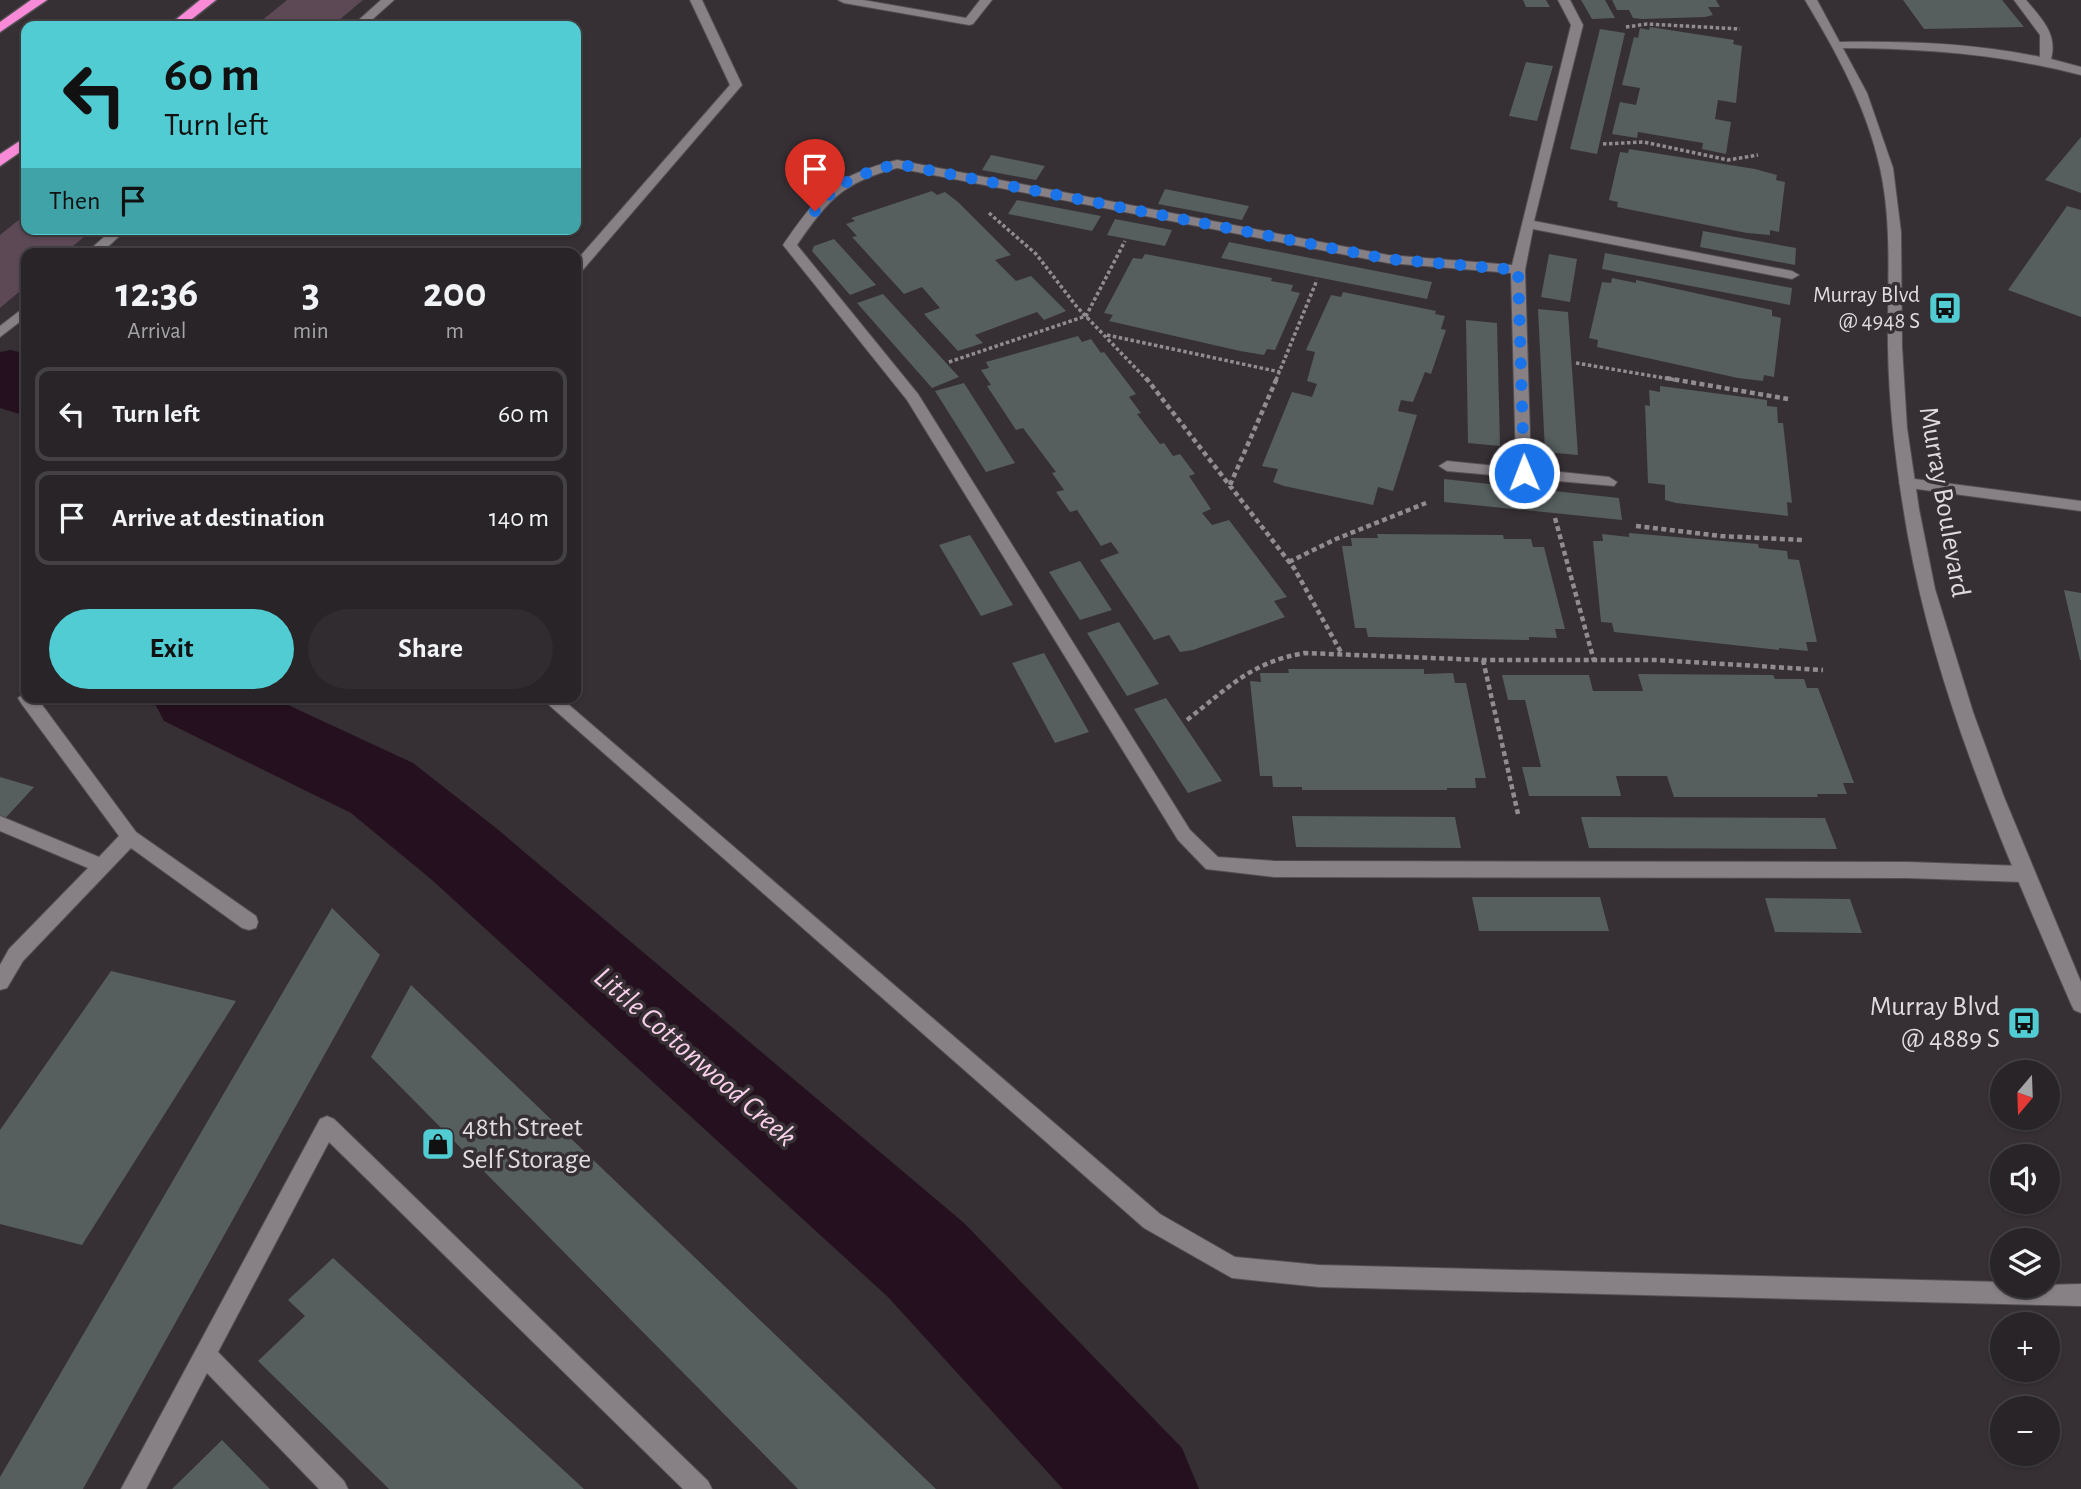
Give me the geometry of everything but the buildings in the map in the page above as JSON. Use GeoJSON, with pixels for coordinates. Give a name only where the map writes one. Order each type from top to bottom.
{"type":"FeatureCollection","features":[{"type":"Feature","properties":{"kind":"highway"},"geometry":{"type":"LineString","coordinates":[[0,28],[40,0]]}},
{"type":"Feature","properties":{"kind":"highway"},"geometry":{"type":"LineString","coordinates":[[182,21],[209,0]]}},
{"type":"Feature","properties":{"kind":"highway"},"geometry":{"type":"LineString","coordinates":[[0,161],[21,145]]}},
{"type":"Feature","properties":{"kind":"main road"},"geometry":{"type":"LineString","coordinates":[[364,21],[388,0]]}},
{"type":"Feature","properties":{"kind":"main road"},"geometry":{"type":"LineString","coordinates":[[581,263],[736,85],[696,0]]}},
{"type":"Feature","properties":{"kind":"main road"},"geometry":{"type":"LineString","coordinates":[[844,0],[969,22],[986,0]]}},
{"type":"Feature","properties":{"kind":"main road"},"geometry":{"type":"LineString","coordinates":[[1524,473],[1518,270],[1577,25],[1564,0]]}},
{"type":"Feature","properties":{"kind":"main road","name":"Murray Boulevard"},"geometry":{"type":"LineString","coordinates":[[1811,0],[1839,45],[1866,104],[1891,193],[1896,267],[1895,348],[1907,483],[1927,588],[1967,719],[2023,874],[2081,1004]]}},
{"type":"Feature","properties":{"kind":"main road"},"geometry":{"type":"LineString","coordinates":[[2020,0],[2048,39],[2049,49],[2045,60]]}},
{"type":"Feature","properties":{"kind":"main road"},"geometry":{"type":"LineString","coordinates":[[1839,45],[1978,48],[2045,60],[2081,71]]}},
{"type":"Feature","properties":{"kind":"main road"},"geometry":{"type":"LineString","coordinates":[[1518,270],[1388,259],[897,164],[857,174],[827,193],[790,245],[913,397],[1184,835],[1213,864],[1273,869],[1908,870],[2023,874]]}},
{"type":"Feature","properties":{"kind":"main road"},"geometry":{"type":"LineString","coordinates":[[1527,224],[1792,275]]}},
{"type":"Feature","properties":{"kind":"main road"},"geometry":{"type":"LineString","coordinates":[[99,248],[114,235]]}},
{"type":"Feature","properties":{"kind":"main road"},"geometry":{"type":"LineString","coordinates":[[0,332],[21,314]]}},
{"type":"Feature","properties":{"kind":"main road"},"geometry":{"type":"LineString","coordinates":[[1447,466],[1609,482]]}},
{"type":"Feature","properties":{"kind":"main road"},"geometry":{"type":"LineString","coordinates":[[1907,483],[2081,506]]}},
{"type":"Feature","properties":{"kind":"main road"},"geometry":{"type":"LineString","coordinates":[[31,703],[130,837],[249,922]]}},
{"type":"Feature","properties":{"kind":"main road"},"geometry":{"type":"LineString","coordinates":[[554,703],[1152,1221],[1232,1267],[1319,1276],[2081,1295]]}},
{"type":"Feature","properties":{"kind":"main road"},"geometry":{"type":"LineString","coordinates":[[1,823],[99,865]]}},
{"type":"Feature","properties":{"kind":"main road"},"geometry":{"type":"LineString","coordinates":[[0,982],[16,955],[99,865],[130,837]]}},
{"type":"Feature","properties":{"kind":"main road"},"geometry":{"type":"LineString","coordinates":[[133,1489],[327,1126],[700,1489]]}},
{"type":"Feature","properties":{"kind":"main road"},"geometry":{"type":"LineString","coordinates":[[205,1354],[336,1489]]}},
{"type":"Feature","properties":{"kind":"path"},"geometry":{"type":"LineString","coordinates":[[1626,27],[1647,24],[1740,29]]}},
{"type":"Feature","properties":{"kind":"path"},"geometry":{"type":"LineString","coordinates":[[1603,144],[1644,142],[1728,160],[1758,155]]}},
{"type":"Feature","properties":{"kind":"path"},"geometry":{"type":"LineString","coordinates":[[989,213],[1036,254],[1086,316],[1173,411],[1289,562],[1342,654]]}},
{"type":"Feature","properties":{"kind":"path"},"geometry":{"type":"LineString","coordinates":[[949,362],[1086,316],[1125,241]]}},
{"type":"Feature","properties":{"kind":"path"},"geometry":{"type":"LineString","coordinates":[[1230,485],[1242,463],[1317,280]]}},
{"type":"Feature","properties":{"kind":"path"},"geometry":{"type":"LineString","coordinates":[[1105,334],[1280,372]]}},
{"type":"Feature","properties":{"kind":"path"},"geometry":{"type":"LineString","coordinates":[[1576,363],[1616,372],[1732,387],[1788,399]]}},
{"type":"Feature","properties":{"kind":"path"},"geometry":{"type":"LineString","coordinates":[[1289,562],[1311,550],[1426,503]]}},
{"type":"Feature","properties":{"kind":"path"},"geometry":{"type":"LineString","coordinates":[[1555,517],[1594,661]]}},
{"type":"Feature","properties":{"kind":"path"},"geometry":{"type":"LineString","coordinates":[[1636,526],[1721,536],[1802,540]]}},
{"type":"Feature","properties":{"kind":"path"},"geometry":{"type":"LineString","coordinates":[[1187,720],[1246,670],[1279,656],[1305,653],[1483,660],[1732,663],[1823,670]]}},
{"type":"Feature","properties":{"kind":"path"},"geometry":{"type":"LineString","coordinates":[[1483,660],[1518,814]]}},
{"type":"Feature","properties":{"kind":"shaded area"},"geometry":{"type":"Polygon","coordinates":[[[287,0],[363,0],[338,21],[261,21],[287,0]]]}},
{"type":"Feature","properties":{"kind":"shaded area"},"geometry":{"type":"Polygon","coordinates":[[[21,218],[21,235],[86,235],[71,248],[21,248],[21,290],[0,308],[0,235],[21,218]]]}},
{"type":"Feature","properties":{"kind":"waterway","name":"Little Cottonwood Creek"},"geometry":{"type":"LineString","coordinates":[[11,372],[21,386]]}},
{"type":"Feature","properties":{"kind":"waterway","name":"Little Cottonwood Creek"},"geometry":{"type":"LineString","coordinates":[[204,703],[382,788],[464,854],[926,1260],[1141,1489]]}},
{"type":"Feature","properties":{"kind":"place","name":"Murray Blvd @ 4948 S"},"geometry":{"type":"Point","coordinates":[1945,308]}},
{"type":"Feature","properties":{"kind":"place","name":"Murray Blvd @ 4889 S"},"geometry":{"type":"Point","coordinates":[2024,1023]}},
{"type":"Feature","properties":{"kind":"place","name":"48th Street Self Storage"},"geometry":{"type":"Point","coordinates":[438,1144]}},
{"type":"Feature","properties":{"kind":"route"},"geometry":{"type":"LineString","coordinates":[[815,211],[827,193],[857,174],[897,164],[1388,259],[1518,270],[1524,473]]}}]}
